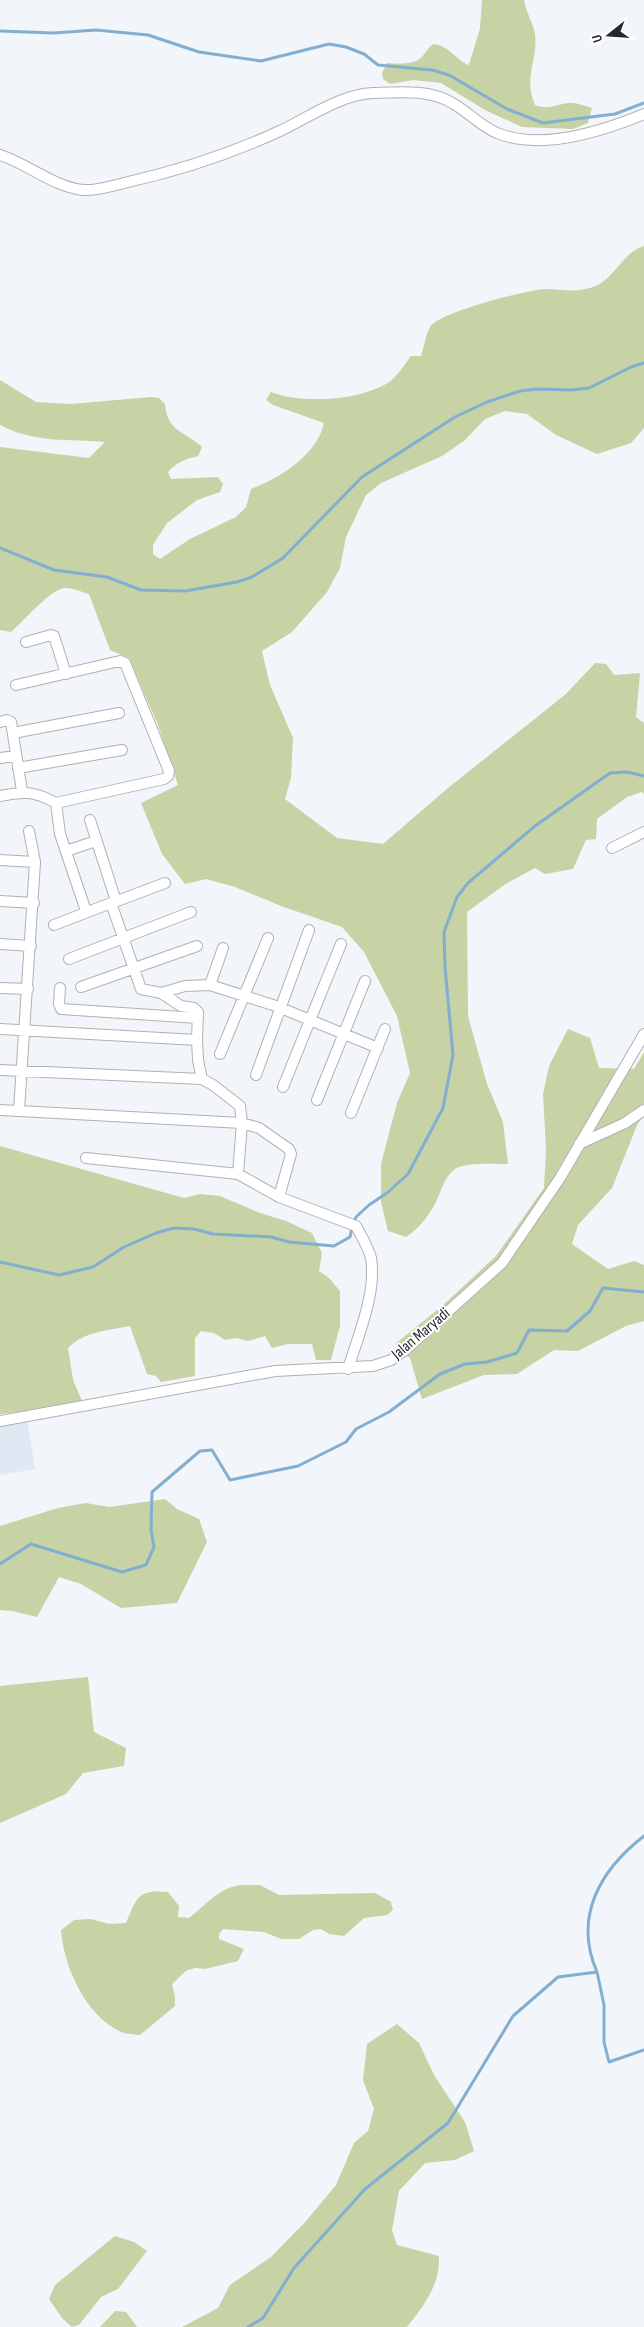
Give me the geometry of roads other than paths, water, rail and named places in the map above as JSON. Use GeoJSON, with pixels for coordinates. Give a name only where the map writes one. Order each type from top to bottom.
{"type":"FeatureCollection","features":[{"type":"Feature","properties":{"kind":"street"},"geometry":{"type":"LineString","coordinates":[[0,155],[64,184],[92,190],[144,178],[242,147],[344,100],[368,93],[432,94],[452,102],[483,126],[498,134],[535,142],[602,129],[644,114]]}},
{"type":"Feature","properties":{"kind":"street"},"geometry":{"type":"LineString","coordinates":[[26,642],[51,635],[54,636],[66,674]]}},
{"type":"Feature","properties":{"kind":"street"},"geometry":{"type":"LineString","coordinates":[[0,796],[22,791],[40,795],[56,803],[164,779],[168,776],[169,771],[125,663],[120,661],[16,685]]}},
{"type":"Feature","properties":{"kind":"street"},"geometry":{"type":"LineString","coordinates":[[13,733],[119,713]]}},
{"type":"Feature","properties":{"kind":"street"},"geometry":{"type":"LineString","coordinates":[[0,722],[9,721],[13,733],[22,791]]}},
{"type":"Feature","properties":{"kind":"street"},"geometry":{"type":"LineString","coordinates":[[18,768],[122,750]]}},
{"type":"Feature","properties":{"kind":"street"},"geometry":{"type":"LineString","coordinates":[[0,758],[16,756]]}},
{"type":"Feature","properties":{"kind":"street"},"geometry":{"type":"LineString","coordinates":[[56,803],[60,834],[86,911]]}},
{"type":"Feature","properties":{"kind":"street"},"geometry":{"type":"LineString","coordinates":[[90,820],[124,938],[141,989],[161,993],[181,1006],[194,1008],[198,1012],[198,1060],[202,1079]]}},
{"type":"Feature","properties":{"kind":"street"},"geometry":{"type":"LineString","coordinates":[[19,1111],[34,903],[35,862],[29,831]]}},
{"type":"Feature","properties":{"kind":"street"},"geometry":{"type":"LineString","coordinates":[[612,848],[644,832]]}},
{"type":"Feature","properties":{"kind":"street"},"geometry":{"type":"LineString","coordinates":[[66,851],[96,841]]}},
{"type":"Feature","properties":{"kind":"street"},"geometry":{"type":"LineString","coordinates":[[0,860],[35,862]]}},
{"type":"Feature","properties":{"kind":"street"},"geometry":{"type":"LineString","coordinates":[[54,924],[165,883]]}},
{"type":"Feature","properties":{"kind":"street"},"geometry":{"type":"LineString","coordinates":[[0,901],[34,903]]}},
{"type":"Feature","properties":{"kind":"street"},"geometry":{"type":"LineString","coordinates":[[69,958],[191,912]]}},
{"type":"Feature","properties":{"kind":"street"},"geometry":{"type":"LineString","coordinates":[[256,1074],[309,930]]}},
{"type":"Feature","properties":{"kind":"street"},"geometry":{"type":"LineString","coordinates":[[220,1054],[268,938]]}},
{"type":"Feature","properties":{"kind":"street"},"geometry":{"type":"LineString","coordinates":[[0,944],[31,946]]}},
{"type":"Feature","properties":{"kind":"street"},"geometry":{"type":"LineString","coordinates":[[283,1086],[341,944]]}},
{"type":"Feature","properties":{"kind":"street"},"geometry":{"type":"LineString","coordinates":[[80,987],[197,946]]}},
{"type":"Feature","properties":{"kind":"street"},"geometry":{"type":"LineString","coordinates":[[210,986],[223,948]]}},
{"type":"Feature","properties":{"kind":"street"},"geometry":{"type":"LineString","coordinates":[[317,1100],[365,981]]}},
{"type":"Feature","properties":{"kind":"street"},"geometry":{"type":"LineString","coordinates":[[161,993],[185,986],[210,986],[281,1008],[378,1048]]}},
{"type":"Feature","properties":{"kind":"street"},"geometry":{"type":"LineString","coordinates":[[0,988],[28,989]]}},
{"type":"Feature","properties":{"kind":"street"},"geometry":{"type":"LineString","coordinates":[[60,988],[59,1004],[61,1009],[198,1018]]}},
{"type":"Feature","properties":{"kind":"street"},"geometry":{"type":"LineString","coordinates":[[0,1029],[197,1040]]}},
{"type":"Feature","properties":{"kind":"street"},"geometry":{"type":"LineString","coordinates":[[351,1112],[385,1029]]}},
{"type":"Feature","properties":{"kind":"street","name":"Jalan Maryadi"},"geometry":{"type":"LineString","coordinates":[[0,1421],[275,1371],[348,1369],[383,1364],[398,1356],[496,1270],[526,1230],[644,1034]]}},
{"type":"Feature","properties":{"kind":"street"},"geometry":{"type":"LineString","coordinates":[[0,1070],[202,1079],[240,1106],[242,1123],[238,1174]]}},
{"type":"Feature","properties":{"kind":"street"},"geometry":{"type":"LineString","coordinates":[[0,1110],[242,1123],[259,1128],[290,1149],[291,1154],[279,1197]]}},
{"type":"Feature","properties":{"kind":"street"},"geometry":{"type":"LineString","coordinates":[[579,1144],[625,1123],[644,1110]]}},
{"type":"Feature","properties":{"kind":"street"},"geometry":{"type":"LineString","coordinates":[[86,1158],[238,1174],[279,1197],[353,1224],[367,1247],[371,1270],[363,1324],[348,1369]]}},
{"type":"Feature","properties":{"kind":"waterway"},"geometry":{"type":"LineString","coordinates":[[0,31],[54,33],[96,30],[148,35],[199,52],[261,61],[329,44],[346,47],[364,54],[378,65],[432,70],[449,75],[507,109],[543,123],[615,114],[644,103]]}},
{"type":"Feature","properties":{"kind":"waterway"},"geometry":{"type":"LineString","coordinates":[[0,548],[54,570],[107,577],[141,590],[185,591],[237,582],[252,577],[283,558],[362,477],[455,417],[487,402],[520,391],[589,388],[631,367],[644,363]]}},
{"type":"Feature","properties":{"kind":"waterway"},"geometry":{"type":"LineString","coordinates":[[354,1222],[356,1217],[369,1205],[387,1193],[408,1174],[443,1108],[453,1055],[445,967],[444,932],[457,897],[468,883],[535,826],[610,773],[627,772],[644,776]]}},
{"type":"Feature","properties":{"kind":"waterway"},"geometry":{"type":"LineString","coordinates":[[0,1262],[59,1275],[93,1267],[124,1247],[156,1233],[174,1228],[194,1229],[213,1234],[271,1237],[289,1242],[334,1246],[350,1237],[352,1228]]}},
{"type":"Feature","properties":{"kind":"waterway"},"geometry":{"type":"LineString","coordinates":[[0,1564],[31,1544],[122,1572],[146,1565],[154,1547],[151,1530],[152,1492],[200,1451],[212,1450],[230,1480],[298,1466],[346,1442],[356,1429],[389,1412],[440,1374],[465,1364],[487,1362],[517,1353],[529,1330],[567,1331],[590,1311],[603,1288],[644,1292]]}},
{"type":"Feature","properties":{"kind":"waterway"},"geometry":{"type":"LineString","coordinates":[[597,1972],[590,1952],[588,1932],[595,1896],[603,1879],[615,1864],[628,1849],[644,1836]]}},
{"type":"Feature","properties":{"kind":"waterway"},"geometry":{"type":"LineString","coordinates":[[248,2327],[263,2318],[294,2268],[365,2189],[448,2123],[513,2016],[558,1977],[597,1972],[604,2005],[604,2042],[609,2062],[644,2050]]}}]}
